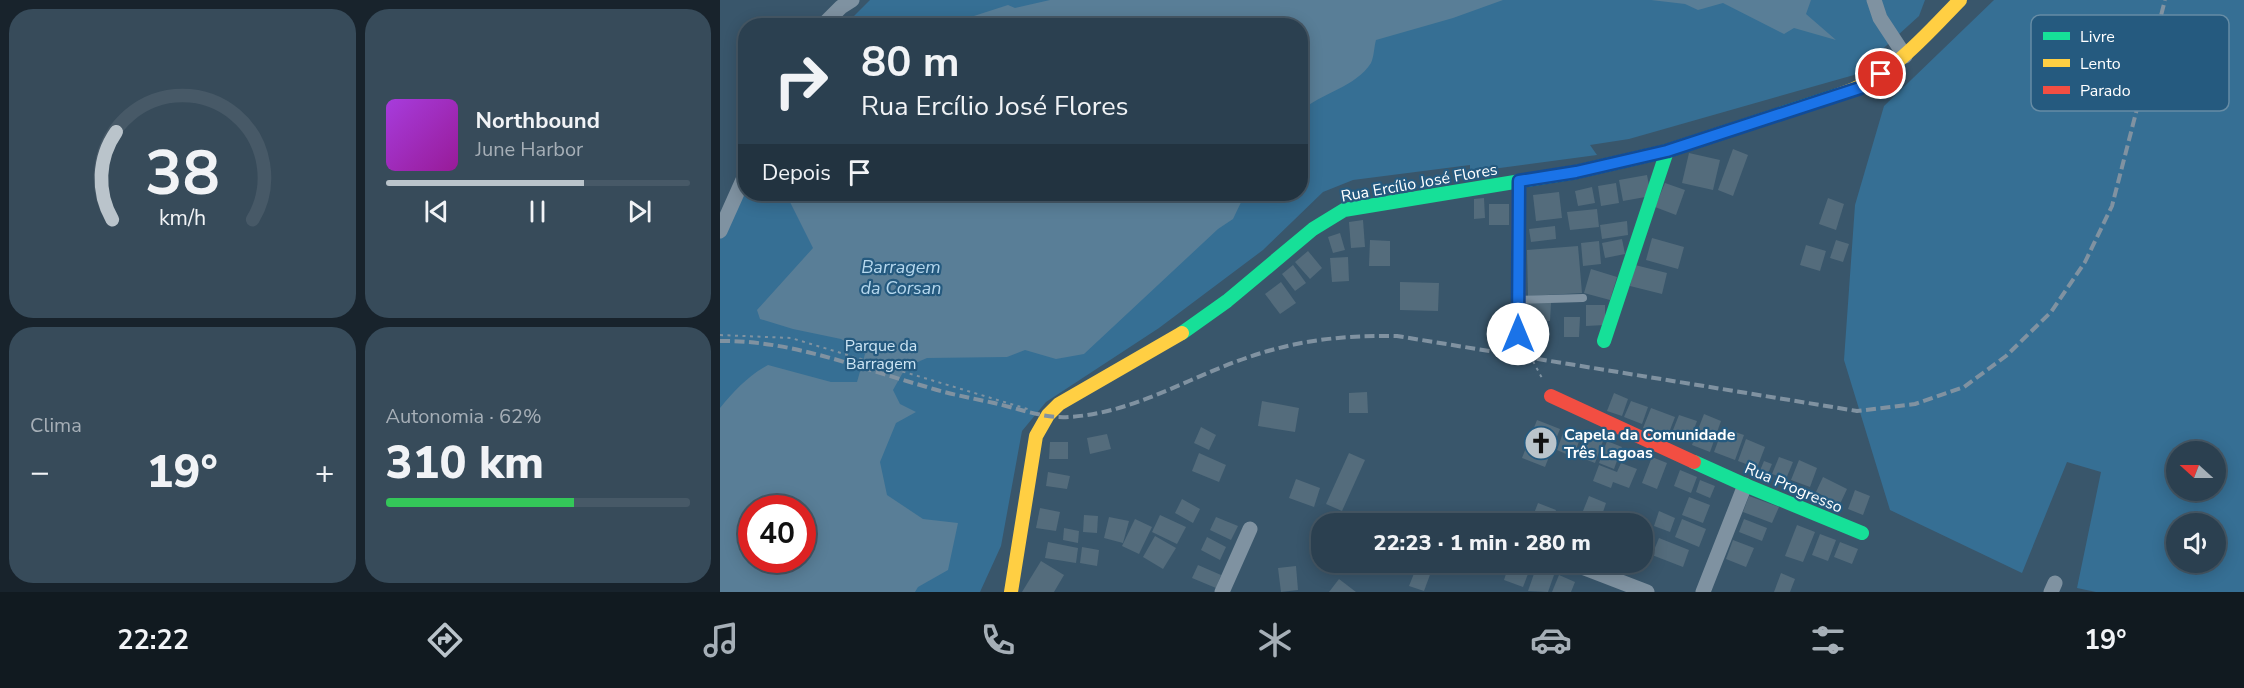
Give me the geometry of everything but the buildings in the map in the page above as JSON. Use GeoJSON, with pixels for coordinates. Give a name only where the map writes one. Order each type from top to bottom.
{"type":"FeatureCollection","features":[{"type":"Feature","properties":{"kind":"street"},"geometry":{"type":"LineString","coordinates":[[830,18],[852,0]]}},
{"type":"Feature","properties":{"kind":"street"},"geometry":{"type":"LineString","coordinates":[[1874,0],[1880,18],[1905,56]]}},
{"type":"Feature","properties":{"kind":"street","name":"Rua Ercílio José Flores"},"geometry":{"type":"LineString","coordinates":[[1011,592],[1036,436],[1048,415],[1059,404],[1176,337],[1227,302],[1313,229],[1344,210],[1576,172],[1667,151],[1860,88],[1905,56],[1960,0]]}},
{"type":"Feature","properties":{"kind":"street"},"geometry":{"type":"LineString","coordinates":[[1604,341],[1667,151]]}},
{"type":"Feature","properties":{"kind":"street"},"geometry":{"type":"LineString","coordinates":[[1518,334],[1519,181]]}},
{"type":"Feature","properties":{"kind":"street"},"geometry":{"type":"LineString","coordinates":[[720,231],[738,191]]}},
{"type":"Feature","properties":{"kind":"street","name":"Rua Progresso"},"geometry":{"type":"LineString","coordinates":[[1551,396],[1745,485],[1862,533]]}},
{"type":"Feature","properties":{"kind":"street"},"geometry":{"type":"LineString","coordinates":[[1703,592],[1745,485]]}},
{"type":"Feature","properties":{"kind":"street"},"geometry":{"type":"LineString","coordinates":[[1222,592],[1250,529]]}},
{"type":"Feature","properties":{"kind":"street"},"geometry":{"type":"LineString","coordinates":[[1598,573],[1647,592]]}},
{"type":"Feature","properties":{"kind":"lane"},"geometry":{"type":"LineString","coordinates":[[1518,300],[1583,298]]}},
{"type":"Feature","properties":{"kind":"path"},"geometry":{"type":"LineString","coordinates":[[720,335],[791,338],[1048,415]]}},
{"type":"Feature","properties":{"kind":"path"},"geometry":{"type":"LineString","coordinates":[[1527,352],[1551,396]]}},
{"type":"Feature","properties":{"kind":"green space","name":"Parque da Barragem"},"geometry":{"type":"Polygon","coordinates":[[[870,0],[1925,0],[1919,16],[1854,75],[1629,139],[1590,145],[1597,155],[1470,172],[1470,165],[1353,180],[1323,192],[1263,250],[1159,328],[1046,402],[1022,431],[1001,546],[980,592],[720,592],[720,230],[738,198],[738,201],[1308,201],[1308,18],[852,18],[870,0]]]}},
{"type":"Feature","properties":{"kind":"green space"},"geometry":{"type":"Polygon","coordinates":[[[1994,0],[2244,0],[2244,592],[2096,592],[2077,588],[2101,472],[2067,462],[2022,573],[1890,510],[1844,360],[1855,205],[1884,106],[1994,0]]]}},
{"type":"Feature","properties":{"kind":"water"},"geometry":{"type":"Polygon","coordinates":[[[1050,0],[1503,0],[1453,18],[1376,40],[1372,61],[1365,71],[1348,84],[1308,106],[1308,18],[968,18],[1008,5],[1015,8],[1050,0]]]}},
{"type":"Feature","properties":{"kind":"water"},"geometry":{"type":"Polygon","coordinates":[[[1651,0],[1811,0],[1806,14],[1836,40],[1794,28],[1784,34],[1723,3],[1698,10],[1685,4],[1651,0]]]}},
{"type":"Feature","properties":{"kind":"water","name":"Barragem da Corsan"},"geometry":{"type":"Polygon","coordinates":[[[790,201],[1242,201],[1233,219],[1218,229],[1084,354],[1056,359],[1025,350],[1007,357],[927,358],[906,367],[893,390],[900,404],[916,412],[896,423],[880,462],[887,495],[923,519],[958,523],[948,570],[918,587],[915,592],[720,592],[720,408],[742,384],[768,365],[831,382],[857,382],[865,354],[841,339],[760,319],[757,310],[813,248],[790,201]]]}},
{"type":"Feature","properties":{"kind":"railway"},"geometry":{"type":"LineString","coordinates":[[2161,15],[2165,0]]}},
{"type":"Feature","properties":{"kind":"railway"},"geometry":{"type":"LineString","coordinates":[[720,341],[747,342],[799,350],[944,392],[1041,415],[1060,417],[1093,414],[1139,402],[1227,365],[1285,346],[1340,338],[1378,336],[1397,336],[1857,411],[1915,404],[1964,387],[2006,356],[2051,312],[2085,262],[2112,206],[2136,111]]}},
{"type":"Feature","properties":{"kind":"traffic: fast"},"geometry":{"type":"LineString","coordinates":[[1182,333],[1227,301],[1313,229],[1344,210],[1576,172],[1667,151],[1838,95]]}},
{"type":"Feature","properties":{"kind":"traffic: fast"},"geometry":{"type":"LineString","coordinates":[[1604,341],[1667,151]]}},
{"type":"Feature","properties":{"kind":"traffic: fast"},"geometry":{"type":"LineString","coordinates":[[1694,462],[1862,533]]}},
{"type":"Feature","properties":{"kind":"traffic: slow"},"geometry":{"type":"LineString","coordinates":[[1838,95],[1874,79],[1890,68],[1960,0]]}},
{"type":"Feature","properties":{"kind":"traffic: slow"},"geometry":{"type":"LineString","coordinates":[[1011,592],[1036,436],[1048,415],[1059,404],[1182,333]]}},
{"type":"Feature","properties":{"kind":"traffic: jam"},"geometry":{"type":"LineString","coordinates":[[1518,335],[1519,181]]}},
{"type":"Feature","properties":{"kind":"traffic: jam"},"geometry":{"type":"LineString","coordinates":[[1551,396],[1694,462]]}},
{"type":"Feature","properties":{"kind":"place","name":"Capela da Comunidade Três Lagoas"},"geometry":{"type":"Point","coordinates":[1541,443]}},
{"type":"Feature","properties":{"kind":"route"},"geometry":{"type":"LineString","coordinates":[[1518,334],[1519,181],[1576,172],[1667,151],[1860,88],[1881,74]]}}]}
